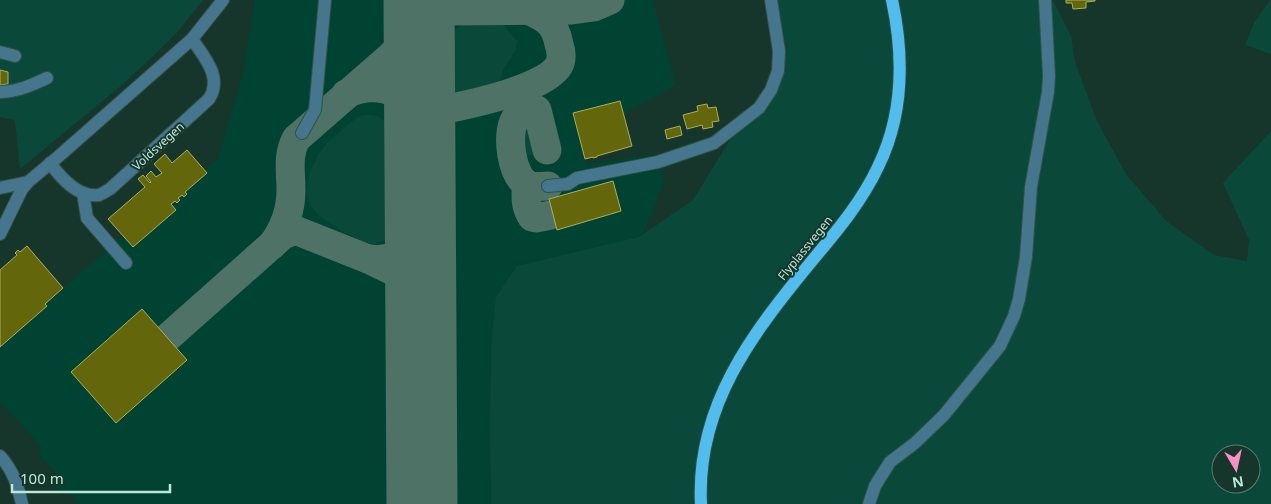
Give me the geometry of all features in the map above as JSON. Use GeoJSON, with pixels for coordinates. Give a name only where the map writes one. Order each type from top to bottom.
{"type":"FeatureCollection","features":[{"type":"Feature","properties":{"kind":"main road","name":"Flyplassvegen"},"geometry":{"type":"LineString","coordinates":[[701,504],[701,473],[707,434],[718,401],[732,372],[748,344],[783,296],[859,201],[879,165],[892,128],[898,101],[901,73],[900,45],[892,0]]}},
{"type":"Feature","properties":{"kind":"street"},"geometry":{"type":"LineString","coordinates":[[0,234],[4,221],[28,182],[192,39],[224,0]]}},
{"type":"Feature","properties":{"kind":"street"},"geometry":{"type":"LineString","coordinates":[[302,133],[315,110],[324,0]]}},
{"type":"Feature","properties":{"kind":"street"},"geometry":{"type":"LineString","coordinates":[[548,186],[568,184],[577,176],[658,162],[714,143],[759,108],[771,90],[778,71],[780,51],[771,0]]}},
{"type":"Feature","properties":{"kind":"street"},"geometry":{"type":"LineString","coordinates":[[869,504],[875,486],[890,462],[915,443],[944,415],[1000,346],[1014,316],[1019,299],[1026,257],[1031,187],[1048,92],[1049,76],[1045,0]]}},
{"type":"Feature","properties":{"kind":"street","name":"Voldsvegen"},"geometry":{"type":"LineString","coordinates":[[83,194],[99,194],[110,189],[209,99],[214,92],[214,75],[192,39]]}},
{"type":"Feature","properties":{"kind":"street"},"geometry":{"type":"LineString","coordinates":[[0,52],[15,56]]}},
{"type":"Feature","properties":{"kind":"street"},"geometry":{"type":"LineString","coordinates":[[0,92],[27,87],[47,78]]}},
{"type":"Feature","properties":{"kind":"street"},"geometry":{"type":"LineString","coordinates":[[50,163],[60,178],[83,194],[87,218],[126,263]]}},
{"type":"Feature","properties":{"kind":"street"},"geometry":{"type":"LineString","coordinates":[[0,188],[28,182]]}},
{"type":"Feature","properties":{"kind":"street"},"geometry":{"type":"LineString","coordinates":[[0,456],[8,466],[17,484],[22,504]]}},
{"type":"Feature","properties":{"kind":"shaded area"},"geometry":{"type":"Polygon","coordinates":[[[0,0],[203,0],[179,30],[121,86],[20,169],[15,120],[0,117],[0,0]]]}},
{"type":"Feature","properties":{"kind":"shaded area"},"geometry":{"type":"Polygon","coordinates":[[[255,0],[653,0],[676,85],[623,114],[585,159],[587,164],[650,155],[656,157],[664,181],[629,271],[491,346],[491,504],[80,504],[72,495],[55,488],[57,475],[39,455],[40,445],[0,402],[0,347],[45,304],[123,236],[205,171],[218,158],[244,69],[255,0]]]}},
{"type":"Feature","properties":{"kind":"shaded area"},"geometry":{"type":"Polygon","coordinates":[[[774,0],[1053,0],[1071,36],[1075,62],[1097,121],[1126,174],[1166,221],[1214,255],[1247,261],[1249,240],[1223,183],[1271,131],[1271,504],[491,504],[491,346],[496,297],[517,266],[639,237],[693,200],[736,130],[781,78],[774,0]]]}},
{"type":"Feature","properties":{"kind":"shaded area"},"geometry":{"type":"Polygon","coordinates":[[[1270,0],[1271,54],[1245,45],[1254,23],[1270,0]]]}},
{"type":"Feature","properties":{"kind":"shaded area"},"geometry":{"type":"Polygon","coordinates":[[[497,18],[519,43],[517,43],[514,53],[503,70],[498,87],[463,98],[450,95],[454,92],[455,77],[448,33],[469,21],[497,18]]]}},
{"type":"Feature","properties":{"kind":"shaded area"},"geometry":{"type":"Polygon","coordinates":[[[364,115],[376,116],[385,121],[394,135],[395,141],[395,218],[389,236],[379,243],[372,244],[352,236],[317,214],[312,208],[307,193],[310,173],[322,149],[347,125],[364,115]]]}},
{"type":"Feature","properties":{"kind":"shaded area"},"geometry":{"type":"Polygon","coordinates":[[[528,125],[537,155],[524,155],[518,137],[518,130],[528,125]]]}},
{"type":"Feature","properties":{"kind":"building"},"geometry":{"type":"Polygon","coordinates":[[[1066,0],[1095,1],[1086,2],[1086,8],[1073,9],[1072,3],[1066,3],[1066,0]]]}},
{"type":"Feature","properties":{"kind":"building"},"geometry":{"type":"Polygon","coordinates":[[[0,70],[8,72],[8,84],[0,85],[0,70]]]}},
{"type":"Feature","properties":{"kind":"building"},"geometry":{"type":"Polygon","coordinates":[[[620,101],[632,146],[585,159],[573,113],[620,101]]]}},
{"type":"Feature","properties":{"kind":"building"},"geometry":{"type":"Polygon","coordinates":[[[707,104],[708,108],[716,107],[719,121],[712,122],[713,127],[703,129],[702,125],[687,129],[683,115],[698,111],[697,106],[707,104]]]}},
{"type":"Feature","properties":{"kind":"building"},"geometry":{"type":"Polygon","coordinates":[[[680,126],[682,135],[667,139],[665,130],[680,126]]]}},
{"type":"Feature","properties":{"kind":"building"},"geometry":{"type":"Polygon","coordinates":[[[187,150],[207,173],[185,192],[187,194],[184,197],[182,195],[178,198],[180,200],[177,203],[175,201],[171,204],[176,210],[133,247],[108,219],[145,187],[138,179],[143,175],[150,183],[146,176],[151,171],[156,177],[162,173],[154,164],[165,154],[172,163],[187,150]]]}},
{"type":"Feature","properties":{"kind":"building"},"geometry":{"type":"Polygon","coordinates":[[[613,181],[621,211],[557,230],[549,199],[613,181]]]}},
{"type":"Feature","properties":{"kind":"building"},"geometry":{"type":"Polygon","coordinates":[[[27,246],[63,288],[45,304],[47,306],[0,347],[0,270],[17,255],[15,253],[18,250],[20,252],[27,246]]]}},
{"type":"Feature","properties":{"kind":"building"},"geometry":{"type":"Polygon","coordinates":[[[142,309],[187,360],[116,423],[71,372],[142,309]]]}},
{"type":"Feature","properties":{"kind":"taxiway"},"geometry":{"type":"LineString","coordinates":[[272,245],[283,226],[288,212],[291,197],[290,158],[296,139],[391,56],[428,16],[441,11],[455,0]]}},
{"type":"Feature","properties":{"kind":"taxiway"},"geometry":{"type":"LineString","coordinates":[[434,9],[441,11],[572,10],[594,7],[610,0]]}},
{"type":"Feature","properties":{"kind":"taxiway"},"geometry":{"type":"LineString","coordinates":[[346,94],[367,88],[387,90],[396,93],[420,114],[496,97],[537,82],[552,73],[560,63],[561,51],[555,31],[549,22],[528,10]]}},
{"type":"Feature","properties":{"kind":"taxiway"},"geometry":{"type":"LineString","coordinates":[[547,150],[537,110],[530,106],[520,113],[512,126],[511,144],[514,164],[522,180],[528,185],[536,187],[548,186]]}},
{"type":"Feature","properties":{"kind":"taxiway"},"geometry":{"type":"LineString","coordinates":[[527,184],[526,201],[532,217],[551,215]]}},
{"type":"Feature","properties":{"kind":"taxiway"},"geometry":{"type":"LineString","coordinates":[[368,259],[390,258],[404,250],[414,234],[420,213]]}},
{"type":"Feature","properties":{"kind":"taxiway"},"geometry":{"type":"LineString","coordinates":[[167,338],[283,235],[295,230],[368,259],[397,273],[412,290],[418,303],[421,320]]}},
{"type":"Feature","properties":{"kind":"runway"},"geometry":{"type":"LineString","coordinates":[[419,0],[422,504]]}}]}
